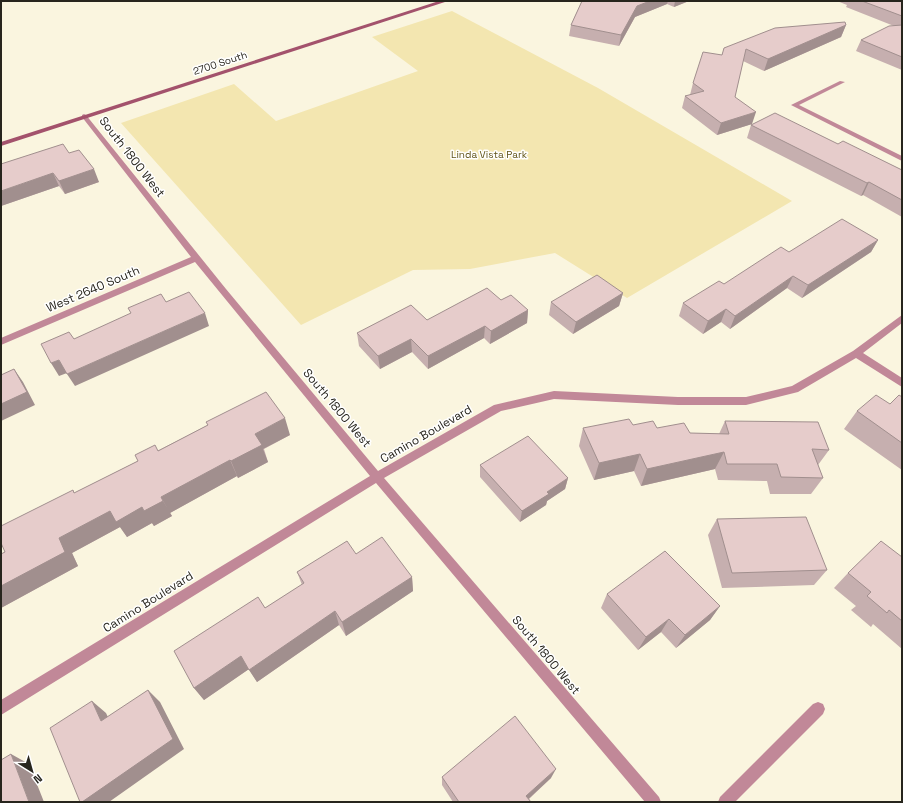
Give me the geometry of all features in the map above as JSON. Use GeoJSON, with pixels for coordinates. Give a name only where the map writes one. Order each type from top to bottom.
{"type":"FeatureCollection","features":[{"type":"Feature","properties":{"kind":"main road","name":"2700 South"},"geometry":{"type":"LineString","coordinates":[[1,144],[444,1]]}},
{"type":"Feature","properties":{"kind":"street"},"geometry":{"type":"LineString","coordinates":[[842,82],[794,105],[902,159]]}},
{"type":"Feature","properties":{"kind":"street","name":"South 1800 West"},"geometry":{"type":"LineString","coordinates":[[84,116],[195,259],[377,477],[654,802]]}},
{"type":"Feature","properties":{"kind":"street","name":"West 2640 South"},"geometry":{"type":"LineString","coordinates":[[1,342],[195,259]]}},
{"type":"Feature","properties":{"kind":"street","name":"Camino Boulevard"},"geometry":{"type":"LineString","coordinates":[[1,708],[377,477],[498,408],[554,395],[678,401],[746,401],[795,389],[856,353],[902,318]]}},
{"type":"Feature","properties":{"kind":"street"},"geometry":{"type":"LineString","coordinates":[[856,353],[902,383]]}},
{"type":"Feature","properties":{"kind":"street"},"geometry":{"type":"LineString","coordinates":[[725,802],[818,709]]}},
{"type":"Feature","properties":{"kind":"green space","name":"Linda Vista Park"},"geometry":{"type":"Polygon","coordinates":[[[452,11],[598,88],[792,201],[627,298],[555,253],[470,269],[413,270],[301,325],[121,123],[234,84],[276,121],[418,71],[372,37],[452,11]]]}},
{"type":"Feature","properties":{"kind":"building"},"geometry":{"type":"Polygon","coordinates":[[[582,1],[650,1],[637,6],[621,35],[571,25],[582,1]]]}},
{"type":"Feature","properties":{"kind":"building"},"geometry":{"type":"Polygon","coordinates":[[[862,1],[902,1],[902,16],[862,1]]]}},
{"type":"Feature","properties":{"kind":"building"},"geometry":{"type":"Polygon","coordinates":[[[845,22],[846,25],[768,59],[746,49],[735,97],[756,112],[721,123],[685,96],[704,91],[693,83],[703,52],[722,55],[724,48],[775,28],[845,22]]]}},
{"type":"Feature","properties":{"kind":"building"},"geometry":{"type":"Polygon","coordinates":[[[902,25],[902,57],[861,40],[889,26],[902,25]]]}},
{"type":"Feature","properties":{"kind":"building"},"geometry":{"type":"Polygon","coordinates":[[[775,113],[838,144],[843,141],[902,170],[902,200],[869,182],[867,183],[751,125],[775,113]]]}},
{"type":"Feature","properties":{"kind":"building"},"geometry":{"type":"Polygon","coordinates":[[[63,144],[69,153],[79,150],[94,169],[59,181],[53,173],[1,191],[1,164],[63,144]]]}},
{"type":"Feature","properties":{"kind":"building"},"geometry":{"type":"Polygon","coordinates":[[[842,219],[878,240],[808,285],[793,276],[735,316],[726,309],[708,321],[683,303],[719,281],[724,284],[781,247],[789,252],[842,219]]]}},
{"type":"Feature","properties":{"kind":"building"},"geometry":{"type":"Polygon","coordinates":[[[597,275],[623,293],[576,322],[551,302],[597,275]]]}},
{"type":"Feature","properties":{"kind":"building"},"geometry":{"type":"Polygon","coordinates":[[[487,288],[501,300],[511,295],[528,310],[491,331],[485,326],[428,356],[411,339],[378,356],[357,333],[411,305],[427,320],[487,288]]]}},
{"type":"Feature","properties":{"kind":"building"},"geometry":{"type":"Polygon","coordinates":[[[189,292],[205,313],[67,374],[59,360],[51,363],[41,344],[69,332],[74,339],[131,313],[128,308],[161,294],[166,302],[189,292]]]}},
{"type":"Feature","properties":{"kind":"building"},"geometry":{"type":"Polygon","coordinates":[[[14,369],[27,392],[1,404],[1,375],[14,369]]]}},
{"type":"Feature","properties":{"kind":"building"},"geometry":{"type":"Polygon","coordinates":[[[266,392],[285,418],[255,434],[262,445],[231,461],[230,460],[161,497],[163,501],[144,511],[142,507],[116,522],[110,511],[59,538],[65,552],[1,586],[1,554],[5,552],[1,543],[1,526],[73,490],[74,493],[138,461],[135,455],[155,445],[158,451],[208,425],[206,422],[266,392]]]}},
{"type":"Feature","properties":{"kind":"building"},"geometry":{"type":"Polygon","coordinates":[[[876,395],[890,404],[899,395],[902,397],[902,443],[857,411],[876,395]]]}},
{"type":"Feature","properties":{"kind":"building"},"geometry":{"type":"Polygon","coordinates":[[[629,419],[633,425],[653,421],[657,428],[684,423],[690,433],[729,434],[725,421],[818,422],[829,450],[812,449],[823,478],[781,477],[777,464],[727,464],[724,452],[647,469],[640,454],[599,463],[583,428],[629,419]]]}},
{"type":"Feature","properties":{"kind":"building"},"geometry":{"type":"Polygon","coordinates":[[[528,436],[568,478],[547,492],[549,494],[522,511],[480,465],[528,436]]]}},
{"type":"Feature","properties":{"kind":"building"},"geometry":{"type":"Polygon","coordinates":[[[806,517],[827,570],[732,573],[717,519],[806,517]]]}},
{"type":"Feature","properties":{"kind":"building"},"geometry":{"type":"Polygon","coordinates":[[[382,537],[412,577],[342,622],[335,611],[249,670],[241,656],[194,688],[174,651],[258,597],[265,608],[304,583],[297,572],[347,541],[356,554],[382,537]]]}},
{"type":"Feature","properties":{"kind":"building"},"geometry":{"type":"Polygon","coordinates":[[[881,541],[902,557],[902,621],[889,610],[887,613],[867,596],[871,592],[848,573],[881,541]]]}},
{"type":"Feature","properties":{"kind":"building"},"geometry":{"type":"Polygon","coordinates":[[[665,551],[720,606],[685,635],[669,619],[646,637],[607,594],[665,551]]]}},
{"type":"Feature","properties":{"kind":"building"},"geometry":{"type":"Polygon","coordinates":[[[148,690],[173,739],[80,802],[50,728],[92,701],[101,721],[148,690]]]}},
{"type":"Feature","properties":{"kind":"building"},"geometry":{"type":"Polygon","coordinates":[[[515,716],[556,769],[526,796],[531,802],[459,802],[442,777],[515,716]]]}},
{"type":"Feature","properties":{"kind":"building"},"geometry":{"type":"Polygon","coordinates":[[[11,754],[29,802],[1,802],[1,760],[11,754]]]}}]}
